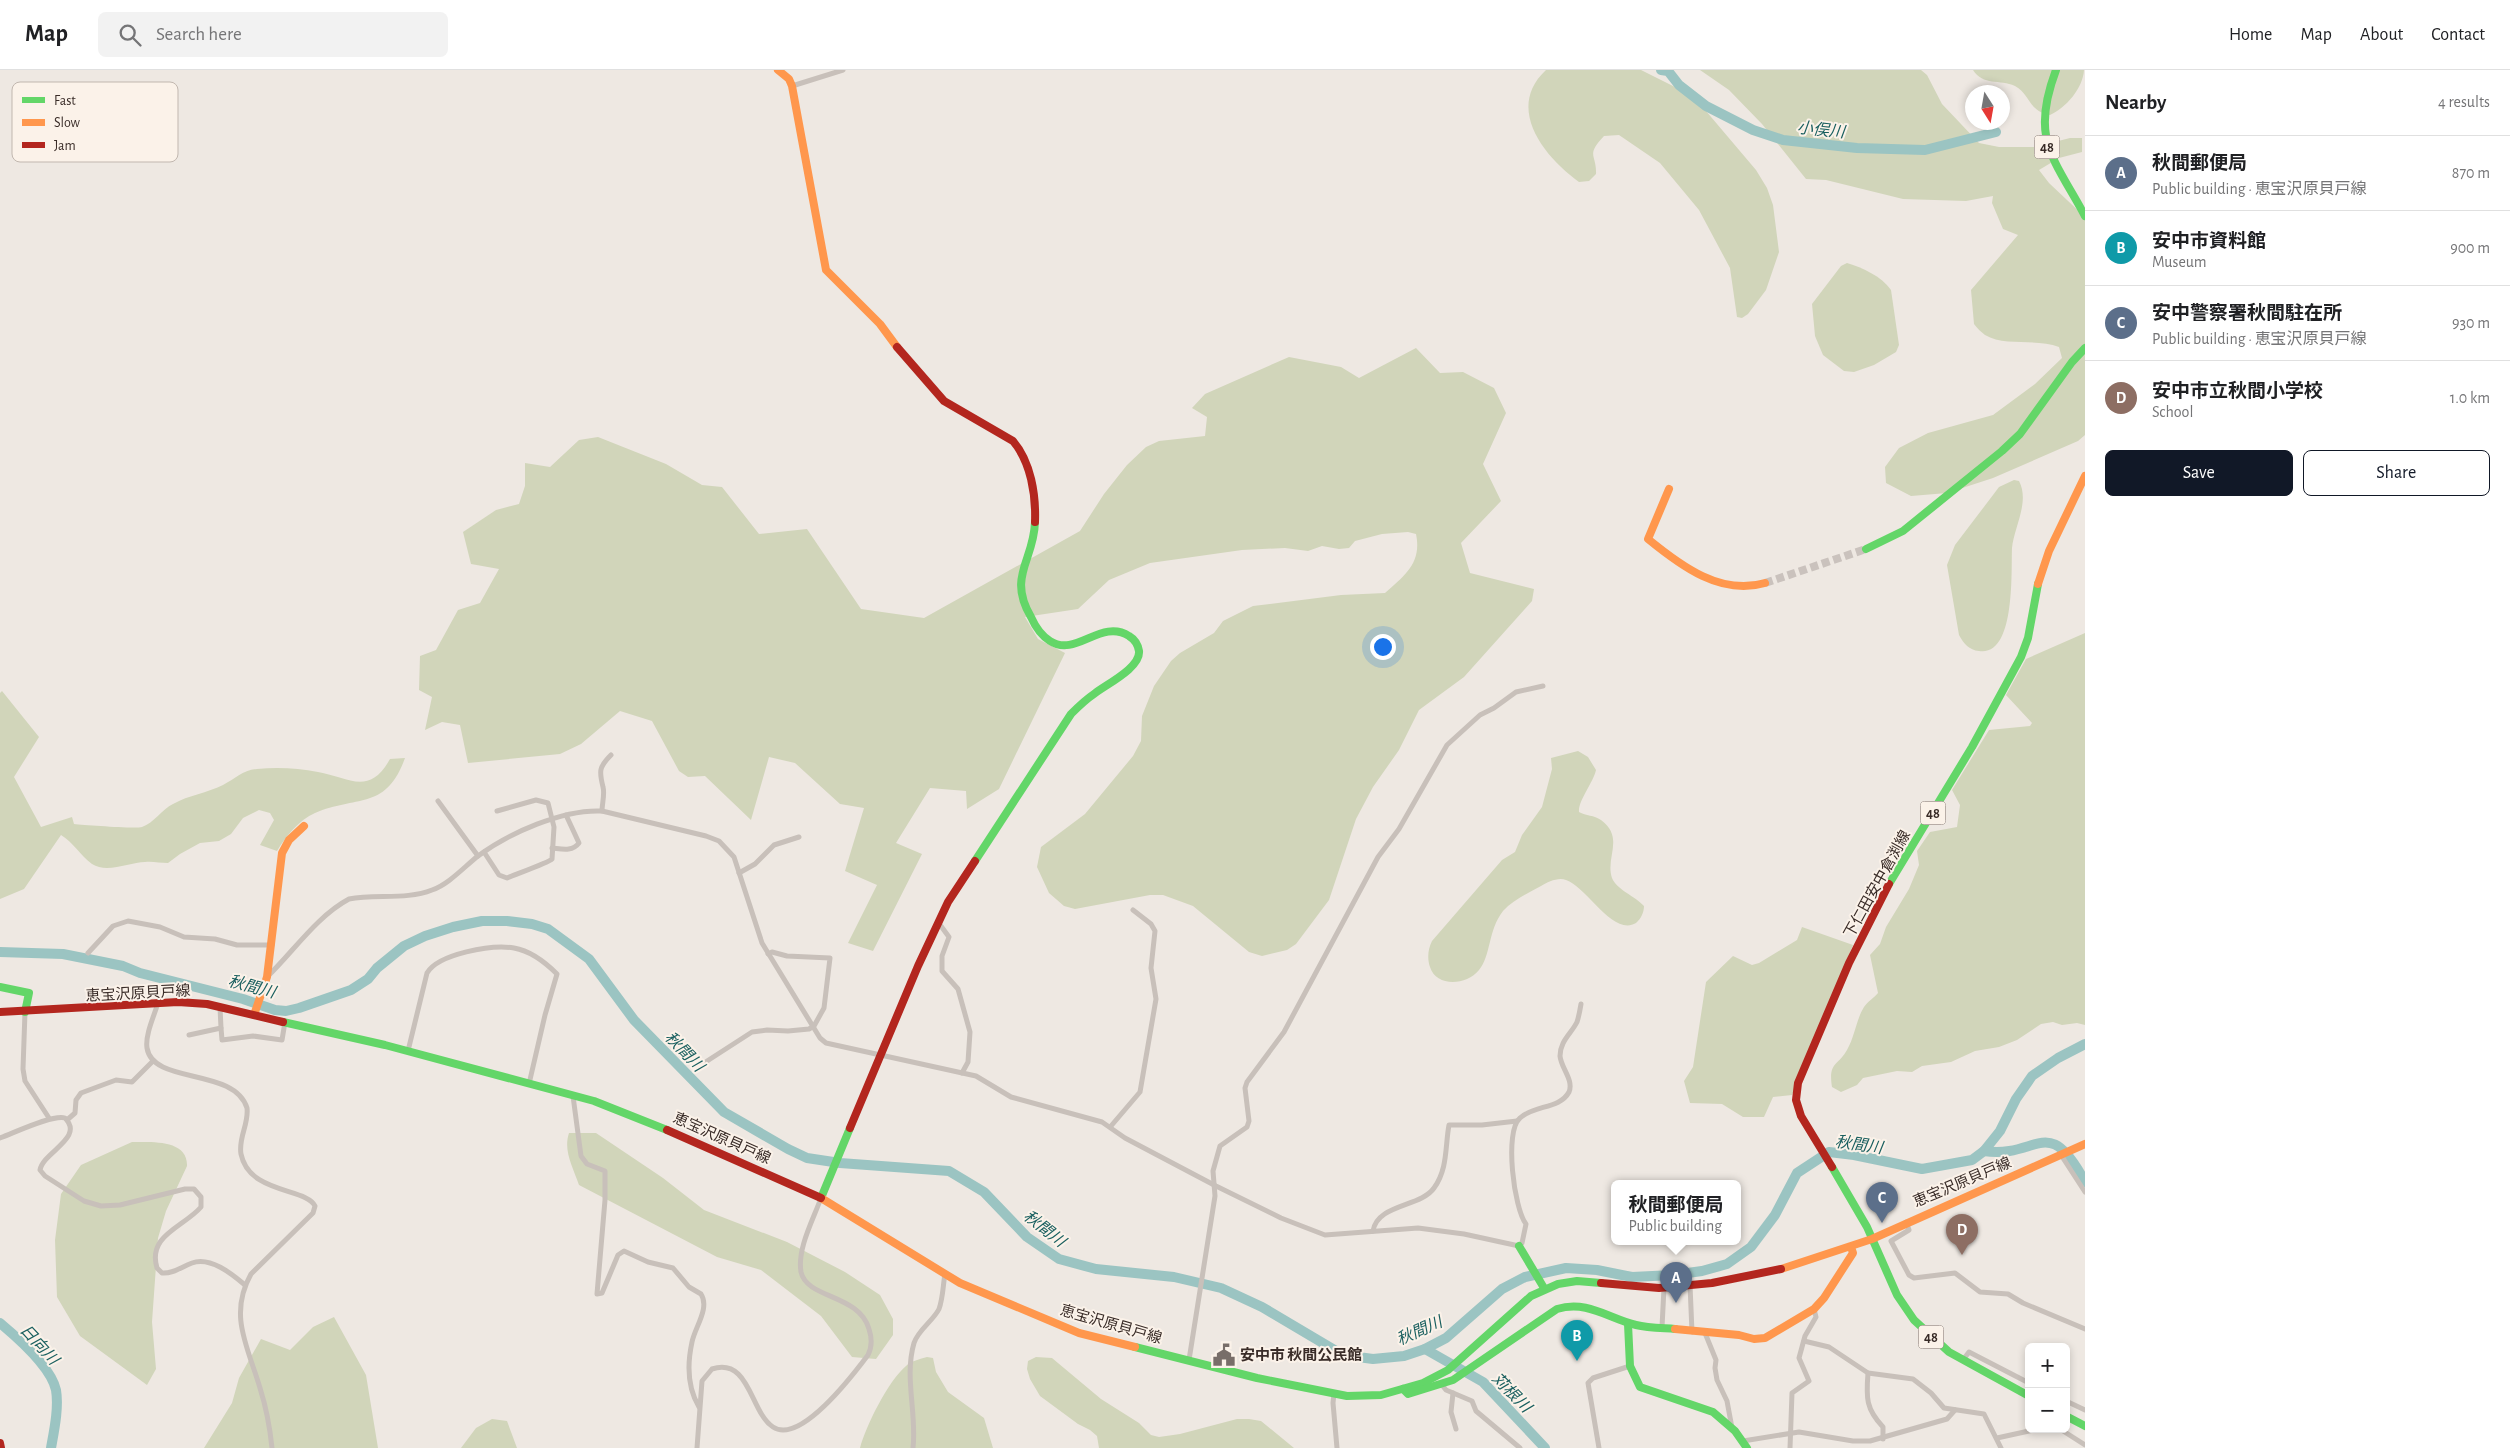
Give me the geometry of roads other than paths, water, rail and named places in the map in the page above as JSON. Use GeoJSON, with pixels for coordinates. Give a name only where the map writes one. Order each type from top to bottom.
{"type":"FeatureCollection","features":[{"type":"Feature","properties":{"kind":"main road"},"geometry":{"type":"LineString","coordinates":[[778,70],[789,79],[792,86],[826,270],[880,324],[902,355],[944,401],[1013,441],[1022,450],[1034,504],[1035,528],[1021,581],[1021,597],[1041,632],[1051,642],[1058,644],[1075,643],[1102,632],[1120,629],[1135,641],[1139,654],[1136,662],[1127,671],[1088,698],[1071,714],[956,890],[938,922],[821,1198]]}},
{"type":"Feature","properties":{"kind":"main road","name":"48"},"geometry":{"type":"LineString","coordinates":[[2056,70],[2044,107],[2045,136],[2051,155],[2085,216]]}},
{"type":"Feature","properties":{"kind":"main road"},"geometry":{"type":"LineString","coordinates":[[1866,549],[1903,531],[2002,451],[2020,434],[2072,362],[2085,348]]}},
{"type":"Feature","properties":{"kind":"main road","name":"下仁田安中倉渕線"},"geometry":{"type":"LineString","coordinates":[[1872,1240],[1868,1229],[1830,1167],[1798,1108],[1798,1083],[1849,964],[1883,895],[1996,707],[2022,655],[2030,636],[2041,575],[2051,546],[2085,476]]}},
{"type":"Feature","properties":{"kind":"main road"},"geometry":{"type":"LineString","coordinates":[[1669,489],[1648,540],[1660,550],[1718,583],[1732,587],[1765,583]]}},
{"type":"Feature","properties":{"kind":"main road"},"geometry":{"type":"LineString","coordinates":[[255,1013],[267,977],[282,853],[289,840],[304,826]]}},
{"type":"Feature","properties":{"kind":"main road"},"geometry":{"type":"LineString","coordinates":[[0,986],[29,993],[25,1012]]}},
{"type":"Feature","properties":{"kind":"main road","name":"恵宝沢原貝戸線"},"geometry":{"type":"LineString","coordinates":[[0,1012],[158,1003],[192,1003],[220,1007],[255,1013],[285,1022],[408,1051],[573,1096],[626,1112],[821,1198],[944,1274],[1079,1332],[1257,1378],[1334,1393],[1362,1396],[1403,1389],[1423,1383],[1448,1370],[1542,1285],[1577,1281],[1664,1288],[1747,1277],[1872,1240],[1906,1222],[2085,1144]]}},
{"type":"Feature","properties":{"kind":"main road","name":"48"},"geometry":{"type":"LineString","coordinates":[[1872,1240],[1890,1283],[1910,1314],[1926,1333],[1963,1360],[2025,1394]]}},
{"type":"Feature","properties":{"kind":"main road"},"geometry":{"type":"LineString","coordinates":[[1519,1246],[1542,1285]]}},
{"type":"Feature","properties":{"kind":"main road"},"geometry":{"type":"LineString","coordinates":[[1745,1444],[1732,1428],[1713,1412],[1645,1390],[1637,1383],[1630,1366],[1628,1324],[1692,1332],[1739,1335],[1754,1339],[1765,1338],[1814,1309],[1824,1298],[1853,1254],[1851,1246]]}},
{"type":"Feature","properties":{"kind":"main road","name":"恵宝沢原貝戸線"},"geometry":{"type":"LineString","coordinates":[[1403,1389],[1408,1394],[1442,1385],[1470,1370],[1565,1305],[1585,1305],[1628,1324]]}},
{"type":"Feature","properties":{"kind":"main road"},"geometry":{"type":"LineString","coordinates":[[2070,1418],[2085,1426]]}},
{"type":"Feature","properties":{"kind":"main road"},"geometry":{"type":"LineString","coordinates":[[0,1443],[1,1448]]}},
{"type":"Feature","properties":{"kind":"street"},"geometry":{"type":"LineString","coordinates":[[792,86],[843,70]]}},
{"type":"Feature","properties":{"kind":"street"},"geometry":{"type":"LineString","coordinates":[[1189,1360],[1216,1186],[1213,1171],[1220,1146],[1247,1127],[1249,1121],[1245,1088],[1247,1082],[1284,1032],[1378,857],[1399,829],[1447,745],[1480,715],[1494,708],[1516,692],[1544,686]]}},
{"type":"Feature","properties":{"kind":"street"},"geometry":{"type":"LineString","coordinates":[[602,811],[603,788],[600,772],[603,763],[611,755]]}},
{"type":"Feature","properties":{"kind":"street"},"geometry":{"type":"LineString","coordinates":[[484,852],[499,875],[507,878],[529,868],[549,862],[552,859],[554,827],[548,803],[542,800],[497,811]]}},
{"type":"Feature","properties":{"kind":"street"},"geometry":{"type":"LineString","coordinates":[[438,801],[478,856]]}},
{"type":"Feature","properties":{"kind":"street"},"geometry":{"type":"LineString","coordinates":[[267,977],[339,904],[358,897],[418,894],[434,890],[478,856],[506,838],[566,815],[587,810],[602,811],[719,841],[734,857],[754,920],[768,954],[826,1043],[976,1076],[1011,1097],[1089,1117],[1111,1126],[1125,1138],[1216,1186],[1281,1218],[1325,1234],[1341,1235],[1418,1228],[1464,1234],[1519,1246],[1526,1224],[1520,1217],[1512,1169],[1513,1134],[1517,1121]]}},
{"type":"Feature","properties":{"kind":"street"},"geometry":{"type":"LineString","coordinates":[[552,848],[567,850],[576,847],[579,843],[566,815]]}},
{"type":"Feature","properties":{"kind":"street"},"geometry":{"type":"LineString","coordinates":[[739,873],[755,864],[774,845],[799,837]]}},
{"type":"Feature","properties":{"kind":"street"},"geometry":{"type":"LineString","coordinates":[[1111,1126],[1140,1092],[1156,998],[1151,968],[1155,931],[1151,924],[1132,910]]}},
{"type":"Feature","properties":{"kind":"street"},"geometry":{"type":"LineString","coordinates":[[88,953],[113,926],[128,921],[160,927],[184,937],[214,938],[237,944],[272,945]]}},
{"type":"Feature","properties":{"kind":"street"},"geometry":{"type":"LineString","coordinates":[[938,922],[949,936],[942,956],[942,971],[958,989],[970,1032],[968,1062],[962,1073]]}},
{"type":"Feature","properties":{"kind":"street"},"geometry":{"type":"LineString","coordinates":[[408,1051],[427,973],[431,966],[451,956],[505,947],[515,948],[539,958],[557,974],[545,1015],[529,1084]]}},
{"type":"Feature","properties":{"kind":"street"},"geometry":{"type":"LineString","coordinates":[[704,1063],[752,1032],[809,1029],[814,1026],[824,1008],[830,958],[787,956],[772,952],[768,954]]}},
{"type":"Feature","properties":{"kind":"street"},"geometry":{"type":"LineString","coordinates":[[158,1003],[146,1045],[153,1061],[167,1069],[209,1080],[235,1092],[245,1102],[247,1108],[241,1150],[243,1160],[251,1172],[276,1189],[309,1199],[314,1204],[313,1213],[259,1265],[245,1285],[240,1304],[240,1322],[264,1402],[272,1448]]}},
{"type":"Feature","properties":{"kind":"street"},"geometry":{"type":"LineString","coordinates":[[1373,1231],[1376,1224],[1385,1215],[1426,1196],[1434,1188],[1444,1166],[1449,1125],[1482,1126],[1517,1121],[1531,1111],[1561,1101],[1569,1091],[1570,1085],[1560,1054],[1562,1044],[1576,1022],[1581,1004]]}},
{"type":"Feature","properties":{"kind":"street"},"geometry":{"type":"LineString","coordinates":[[220,1007],[222,1040],[252,1036],[282,1040],[285,1022]]}},
{"type":"Feature","properties":{"kind":"street"},"geometry":{"type":"LineString","coordinates":[[25,1012],[23,1069],[25,1081],[48,1118]]}},
{"type":"Feature","properties":{"kind":"street"},"geometry":{"type":"LineString","coordinates":[[189,1035],[221,1028]]}},
{"type":"Feature","properties":{"kind":"street"},"geometry":{"type":"LineString","coordinates":[[67,1120],[75,1113],[76,1100],[81,1093],[116,1080],[132,1082],[153,1061]]}},
{"type":"Feature","properties":{"kind":"street"},"geometry":{"type":"LineString","coordinates":[[573,1096],[581,1156],[587,1164],[603,1169],[605,1173],[597,1294],[602,1293],[618,1255],[624,1252],[648,1262],[674,1268],[689,1287],[701,1294],[704,1305],[692,1341],[689,1369],[691,1392],[699,1408]]}},
{"type":"Feature","properties":{"kind":"street"},"geometry":{"type":"LineString","coordinates":[[0,1138],[48,1118],[62,1116],[67,1120],[70,1128],[69,1135],[44,1162],[40,1170],[45,1176],[84,1200],[101,1206],[120,1205],[190,1188],[194,1189],[201,1197],[201,1207],[160,1241],[156,1252],[157,1268],[162,1273],[170,1273],[192,1263],[204,1262],[232,1275],[245,1285]]}},
{"type":"Feature","properties":{"kind":"street"},"geometry":{"type":"LineString","coordinates":[[2065,1153],[2085,1192]]}},
{"type":"Feature","properties":{"kind":"street"},"geometry":{"type":"LineString","coordinates":[[697,1448],[702,1381],[712,1369],[726,1366],[744,1382],[769,1424],[778,1430],[796,1428],[806,1423],[823,1407],[868,1355],[871,1347],[870,1332],[863,1316],[842,1300],[808,1285],[802,1275],[801,1264],[804,1244],[821,1198]]}},
{"type":"Feature","properties":{"kind":"street"},"geometry":{"type":"LineString","coordinates":[[1906,1222],[1909,1230],[1890,1240],[1909,1275],[1914,1278],[1955,1273],[1980,1292],[2008,1294],[2023,1303],[2085,1329]]}},
{"type":"Feature","properties":{"kind":"street"},"geometry":{"type":"LineString","coordinates":[[913,1448],[914,1420],[910,1379],[912,1350],[916,1339],[938,1309],[944,1274]]}},
{"type":"Feature","properties":{"kind":"street"},"geometry":{"type":"LineString","coordinates":[[1690,1285],[1692,1332]]}},
{"type":"Feature","properties":{"kind":"street"},"geometry":{"type":"LineString","coordinates":[[1662,1327],[1664,1288]]}},
{"type":"Feature","properties":{"kind":"street"},"geometry":{"type":"LineString","coordinates":[[1790,1448],[1789,1432],[1792,1393],[1809,1381],[1799,1358],[1804,1341],[1816,1317],[1814,1309]]}},
{"type":"Feature","properties":{"kind":"street"},"geometry":{"type":"LineString","coordinates":[[1705,1333],[1716,1360],[1714,1368],[1727,1402],[1732,1428]]}},
{"type":"Feature","properties":{"kind":"street"},"geometry":{"type":"LineString","coordinates":[[1804,1341],[1828,1348],[1868,1374],[1913,1379],[1931,1393],[1940,1405],[1955,1410],[1984,1414],[1997,1438],[2000,1448]]}},
{"type":"Feature","properties":{"kind":"street"},"geometry":{"type":"LineString","coordinates":[[1963,1360],[1969,1352],[2025,1382]]}},
{"type":"Feature","properties":{"kind":"street"},"geometry":{"type":"LineString","coordinates":[[1599,1448],[1588,1383],[1593,1378],[1630,1366]]}},
{"type":"Feature","properties":{"kind":"street"},"geometry":{"type":"LineString","coordinates":[[1868,1374],[1867,1392],[1869,1409],[1883,1427],[1883,1439]]}},
{"type":"Feature","properties":{"kind":"street"},"geometry":{"type":"LineString","coordinates":[[2012,1388],[2017,1379]]}},
{"type":"Feature","properties":{"kind":"street"},"geometry":{"type":"LineString","coordinates":[[1442,1385],[1453,1393],[1472,1401],[1476,1411],[1520,1448]]}},
{"type":"Feature","properties":{"kind":"street"},"geometry":{"type":"LineString","coordinates":[[1334,1393],[1333,1403],[1337,1448]]}},
{"type":"Feature","properties":{"kind":"street"},"geometry":{"type":"LineString","coordinates":[[1453,1393],[1451,1412],[1456,1429]]}},
{"type":"Feature","properties":{"kind":"street"},"geometry":{"type":"LineString","coordinates":[[2070,1403],[2085,1410]]}},
{"type":"Feature","properties":{"kind":"street"},"geometry":{"type":"LineString","coordinates":[[1745,1444],[1789,1432],[1812,1433],[1858,1441],[1883,1439],[1911,1428],[1947,1419],[1955,1410]]}},
{"type":"Feature","properties":{"kind":"street"},"geometry":{"type":"LineString","coordinates":[[1997,1438],[2025,1432]]}},
{"type":"Feature","properties":{"kind":"street"},"geometry":{"type":"LineString","coordinates":[[2066,1433],[2085,1445]]}},
{"type":"Feature","properties":{"kind":"waterway","name":"小俣川"},"geometry":{"type":"LineString","coordinates":[[1661,70],[1668,71],[1679,85],[1706,106],[1753,130],[1783,140],[1857,148],[1925,150],[1996,132]]}},
{"type":"Feature","properties":{"kind":"waterway","name":"秋間川"},"geometry":{"type":"LineString","coordinates":[[0,952],[63,954],[123,966],[140,973],[243,999],[275,1010],[286,1011],[351,990],[368,979],[377,968],[404,946],[425,936],[453,927],[482,921],[532,924],[548,929],[589,959],[634,1020],[724,1112],[788,1149],[807,1158],[840,1163],[949,1171],[984,1192],[1027,1237],[1059,1259],[1096,1269],[1174,1277],[1221,1288],[1262,1307],[1343,1355],[1373,1359],[1404,1356],[1425,1349],[1446,1338],[1502,1289],[1525,1277],[1566,1268],[1597,1270],[1632,1277],[1673,1275],[1702,1271],[1727,1264],[1751,1247],[1775,1215],[1797,1173],[1829,1152],[1854,1155],[1922,1169],[1972,1160],[1984,1151],[2000,1131],[2016,1099],[2032,1076],[2058,1058],[2085,1044]]}},
{"type":"Feature","properties":{"kind":"waterway"},"geometry":{"type":"LineString","coordinates":[[1984,1151],[2003,1152],[2041,1143],[2051,1143],[2061,1148],[2085,1182]]}},
{"type":"Feature","properties":{"kind":"waterway","name":"日向川"},"geometry":{"type":"LineString","coordinates":[[0,1323],[33,1354],[53,1381],[57,1404],[51,1448]]}},
{"type":"Feature","properties":{"kind":"waterway","name":"苅根川"},"geometry":{"type":"LineString","coordinates":[[1425,1349],[1483,1382],[1545,1448]]}},
{"type":"Feature","properties":{"kind":"tunnel"},"geometry":{"type":"LineString","coordinates":[[1765,583],[1866,549]]}},
{"type":"Feature","properties":{"kind":"place","name":"安中警察署秋間駐在所"},"geometry":{"type":"Point","coordinates":[1882,1223]}},
{"type":"Feature","properties":{"kind":"place","name":"安中市立秋間小学校"},"geometry":{"type":"Point","coordinates":[1962,1255]}},
{"type":"Feature","properties":{"kind":"place","name":"秋間郵便局"},"geometry":{"type":"Point","coordinates":[1676,1303]}},
{"type":"Feature","properties":{"kind":"place","name":"安中市 秋間公民館"},"geometry":{"type":"Point","coordinates":[1224,1355]}},
{"type":"Feature","properties":{"kind":"place","name":"安中市資料館"},"geometry":{"type":"Point","coordinates":[1577,1361]}}]}
